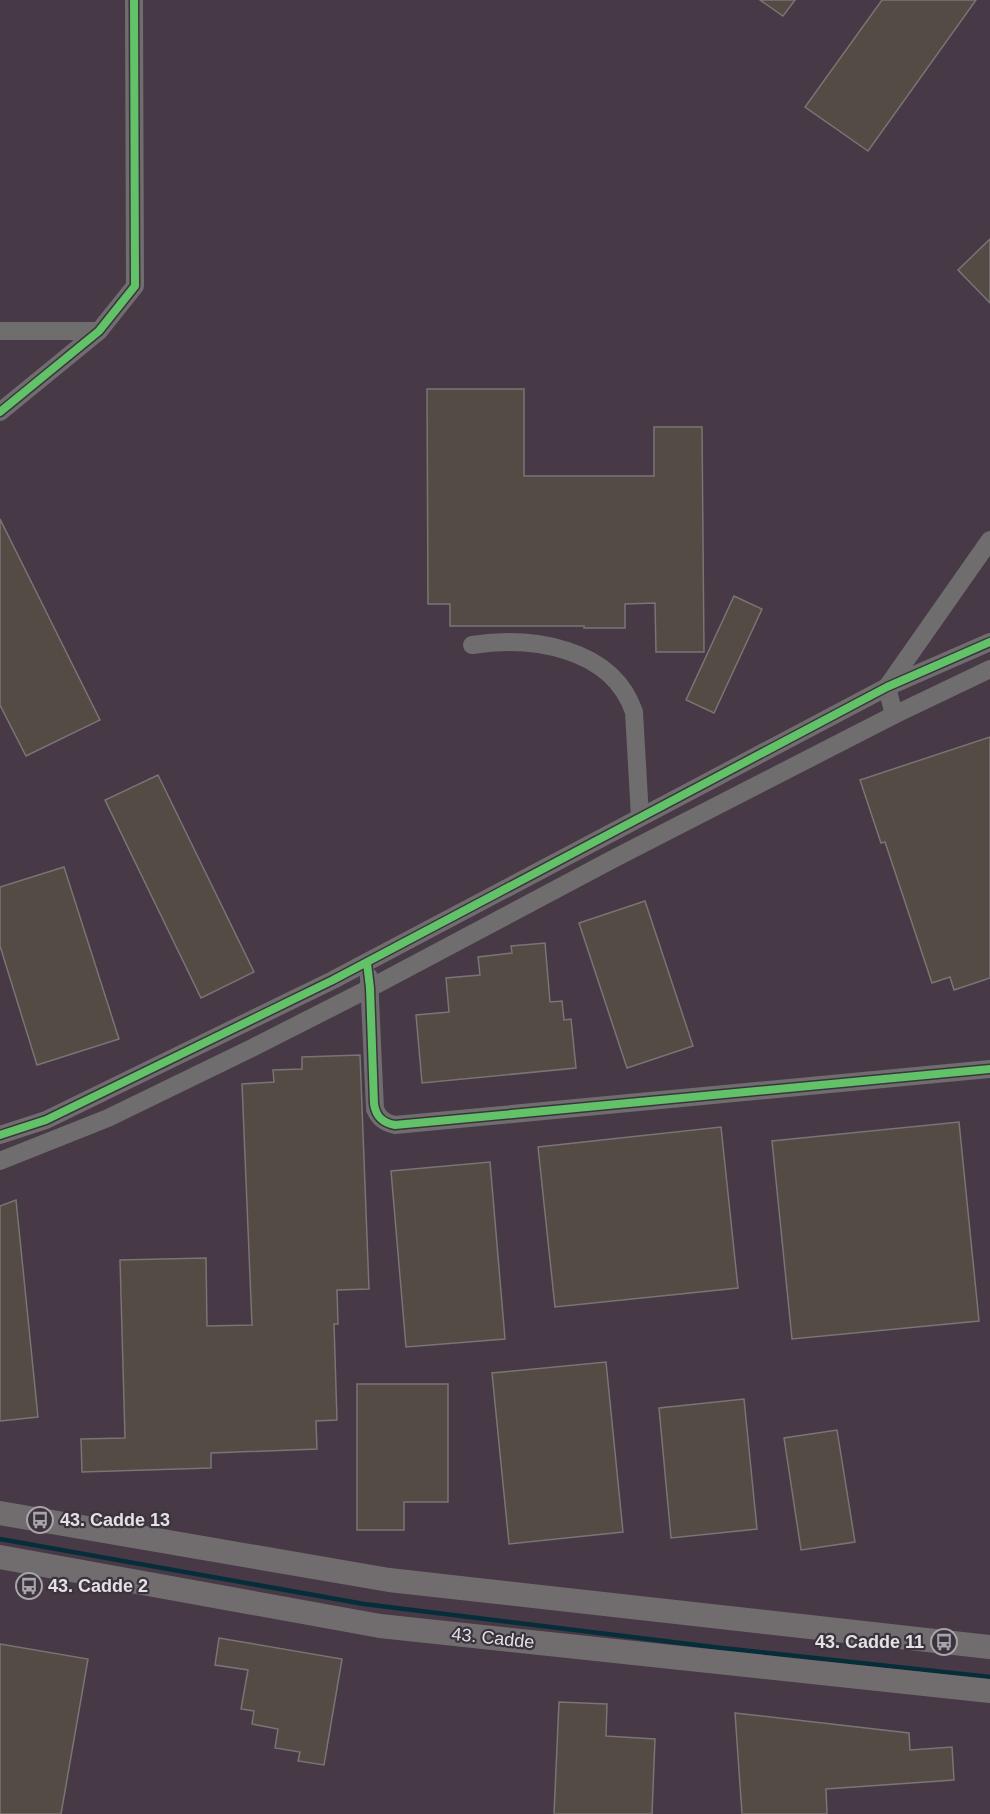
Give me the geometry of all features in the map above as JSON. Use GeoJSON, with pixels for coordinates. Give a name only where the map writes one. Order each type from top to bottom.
{"type":"FeatureCollection","features":[{"type":"Feature","properties":{"kind":"main road"},"geometry":{"type":"LineString","coordinates":[[0,1513],[389,1580],[990,1647]]}},
{"type":"Feature","properties":{"kind":"main road","name":"43. Cadde"},"geometry":{"type":"LineString","coordinates":[[0,1557],[380,1626],[990,1691]]}},
{"type":"Feature","properties":{"kind":"street"},"geometry":{"type":"LineString","coordinates":[[0,412],[99,331],[135,286],[134,0]]}},
{"type":"Feature","properties":{"kind":"street"},"geometry":{"type":"LineString","coordinates":[[0,331],[99,331]]}},
{"type":"Feature","properties":{"kind":"street"},"geometry":{"type":"LineString","coordinates":[[894,715],[887,687],[990,540]]}},
{"type":"Feature","properties":{"kind":"street"},"geometry":{"type":"LineString","coordinates":[[472,645],[510,641],[548,646],[587,660],[602,668],[617,681],[634,712],[640,817]]}},
{"type":"Feature","properties":{"kind":"street"},"geometry":{"type":"LineString","coordinates":[[0,1135],[46,1120],[367,963],[887,687],[990,642]]}},
{"type":"Feature","properties":{"kind":"street"},"geometry":{"type":"LineString","coordinates":[[0,1161],[108,1118],[370,988],[615,858],[894,715],[990,669]]}},
{"type":"Feature","properties":{"kind":"street"},"geometry":{"type":"LineString","coordinates":[[367,963],[375,1109],[380,1118],[395,1125],[990,1069]]}},
{"type":"Feature","properties":{"kind":"shaded area"},"geometry":{"type":"Polygon","coordinates":[[[0,0],[990,0],[990,1814],[0,1814],[0,0]]]}},
{"type":"Feature","properties":{"kind":"building"},"geometry":{"type":"Polygon","coordinates":[[[760,0],[795,0],[783,16],[760,0]]]}},
{"type":"Feature","properties":{"kind":"building"},"geometry":{"type":"Polygon","coordinates":[[[882,0],[976,0],[868,151],[805,107],[882,0]]]}},
{"type":"Feature","properties":{"kind":"building"},"geometry":{"type":"Polygon","coordinates":[[[990,239],[990,303],[958,270],[990,239]]]}},
{"type":"Feature","properties":{"kind":"building"},"geometry":{"type":"Polygon","coordinates":[[[427,389],[524,389],[524,476],[654,476],[654,427],[702,427],[704,652],[656,652],[655,603],[625,604],[625,628],[450,626],[450,604],[428,604],[427,389]]]}},
{"type":"Feature","properties":{"kind":"building"},"geometry":{"type":"Polygon","coordinates":[[[0,519],[100,720],[26,756],[0,705],[0,519]]]}},
{"type":"Feature","properties":{"kind":"building"},"geometry":{"type":"Polygon","coordinates":[[[734,596],[762,609],[714,713],[686,700],[734,596]]]}},
{"type":"Feature","properties":{"kind":"building"},"geometry":{"type":"Polygon","coordinates":[[[990,737],[990,978],[954,990],[950,977],[932,983],[885,842],[881,843],[860,780],[990,737]]]}},
{"type":"Feature","properties":{"kind":"building"},"geometry":{"type":"Polygon","coordinates":[[[158,775],[254,972],[201,998],[105,800],[158,775]]]}},
{"type":"Feature","properties":{"kind":"building"},"geometry":{"type":"Polygon","coordinates":[[[64,867],[119,1039],[37,1065],[0,946],[0,887],[64,867]]]}},
{"type":"Feature","properties":{"kind":"building"},"geometry":{"type":"Polygon","coordinates":[[[645,901],[693,1046],[627,1068],[579,923],[645,901]]]}},
{"type":"Feature","properties":{"kind":"building"},"geometry":{"type":"Polygon","coordinates":[[[545,943],[550,1002],[562,1001],[564,1020],[571,1019],[576,1068],[422,1083],[416,1015],[449,1012],[446,978],[480,975],[478,957],[512,953],[511,946],[545,943]]]}},
{"type":"Feature","properties":{"kind":"building"},"geometry":{"type":"Polygon","coordinates":[[[360,1055],[369,1289],[337,1290],[338,1324],[334,1324],[337,1420],[316,1421],[317,1449],[211,1453],[211,1468],[82,1472],[81,1439],[125,1438],[120,1260],[206,1258],[207,1326],[252,1325],[242,1084],[274,1082],[273,1070],[302,1069],[302,1057],[360,1055]]]}},
{"type":"Feature","properties":{"kind":"building"},"geometry":{"type":"Polygon","coordinates":[[[959,1122],[979,1321],[792,1339],[772,1141],[959,1122]]]}},
{"type":"Feature","properties":{"kind":"building"},"geometry":{"type":"Polygon","coordinates":[[[721,1127],[738,1288],[555,1307],[538,1147],[721,1127]]]}},
{"type":"Feature","properties":{"kind":"building"},"geometry":{"type":"Polygon","coordinates":[[[490,1162],[505,1339],[406,1347],[391,1171],[490,1162]]]}},
{"type":"Feature","properties":{"kind":"building"},"geometry":{"type":"Polygon","coordinates":[[[16,1200],[38,1417],[0,1421],[0,1206],[16,1200]]]}},
{"type":"Feature","properties":{"kind":"building"},"geometry":{"type":"Polygon","coordinates":[[[606,1362],[623,1532],[509,1544],[492,1373],[606,1362]]]}},
{"type":"Feature","properties":{"kind":"building"},"geometry":{"type":"Polygon","coordinates":[[[357,1384],[448,1384],[448,1502],[404,1502],[404,1530],[357,1530],[357,1384]]]}},
{"type":"Feature","properties":{"kind":"building"},"geometry":{"type":"Polygon","coordinates":[[[744,1399],[757,1529],[671,1538],[659,1408],[744,1399]]]}},
{"type":"Feature","properties":{"kind":"building"},"geometry":{"type":"Polygon","coordinates":[[[837,1430],[855,1542],[801,1550],[784,1438],[837,1430]]]}},
{"type":"Feature","properties":{"kind":"building"},"geometry":{"type":"Polygon","coordinates":[[[219,1638],[342,1659],[324,1765],[298,1761],[300,1752],[275,1748],[278,1729],[252,1724],[254,1711],[241,1709],[248,1670],[215,1665],[219,1638]]]}},
{"type":"Feature","properties":{"kind":"building"},"geometry":{"type":"Polygon","coordinates":[[[0,1644],[88,1659],[61,1814],[0,1814],[0,1644]]]}},
{"type":"Feature","properties":{"kind":"building"},"geometry":{"type":"Polygon","coordinates":[[[559,1702],[607,1704],[606,1736],[655,1739],[652,1814],[554,1814],[559,1702]]]}},
{"type":"Feature","properties":{"kind":"building"},"geometry":{"type":"Polygon","coordinates":[[[735,1713],[909,1733],[910,1750],[952,1747],[954,1780],[826,1789],[827,1814],[742,1814],[735,1713]]]}},
{"type":"Feature","properties":{"kind":"waterway"},"geometry":{"type":"LineString","coordinates":[[0,1539],[364,1604],[713,1647],[990,1677]]}},
{"type":"Feature","properties":{"kind":"cycle path"},"geometry":{"type":"LineString","coordinates":[[0,412],[99,331],[135,286],[134,0]]}},
{"type":"Feature","properties":{"kind":"cycle path"},"geometry":{"type":"LineString","coordinates":[[0,1135],[46,1120],[333,980],[887,687],[990,642]]}},
{"type":"Feature","properties":{"kind":"cycle path"},"geometry":{"type":"LineString","coordinates":[[367,963],[374,1104],[381,1119],[395,1125],[990,1069]]}},
{"type":"Feature","properties":{"kind":"place","name":"43. Cadde 13"},"geometry":{"type":"Point","coordinates":[40,1520]}},
{"type":"Feature","properties":{"kind":"place","name":"43. Cadde 2"},"geometry":{"type":"Point","coordinates":[29,1586]}},
{"type":"Feature","properties":{"kind":"place","name":"43. Cadde 11"},"geometry":{"type":"Point","coordinates":[944,1642]}}]}
